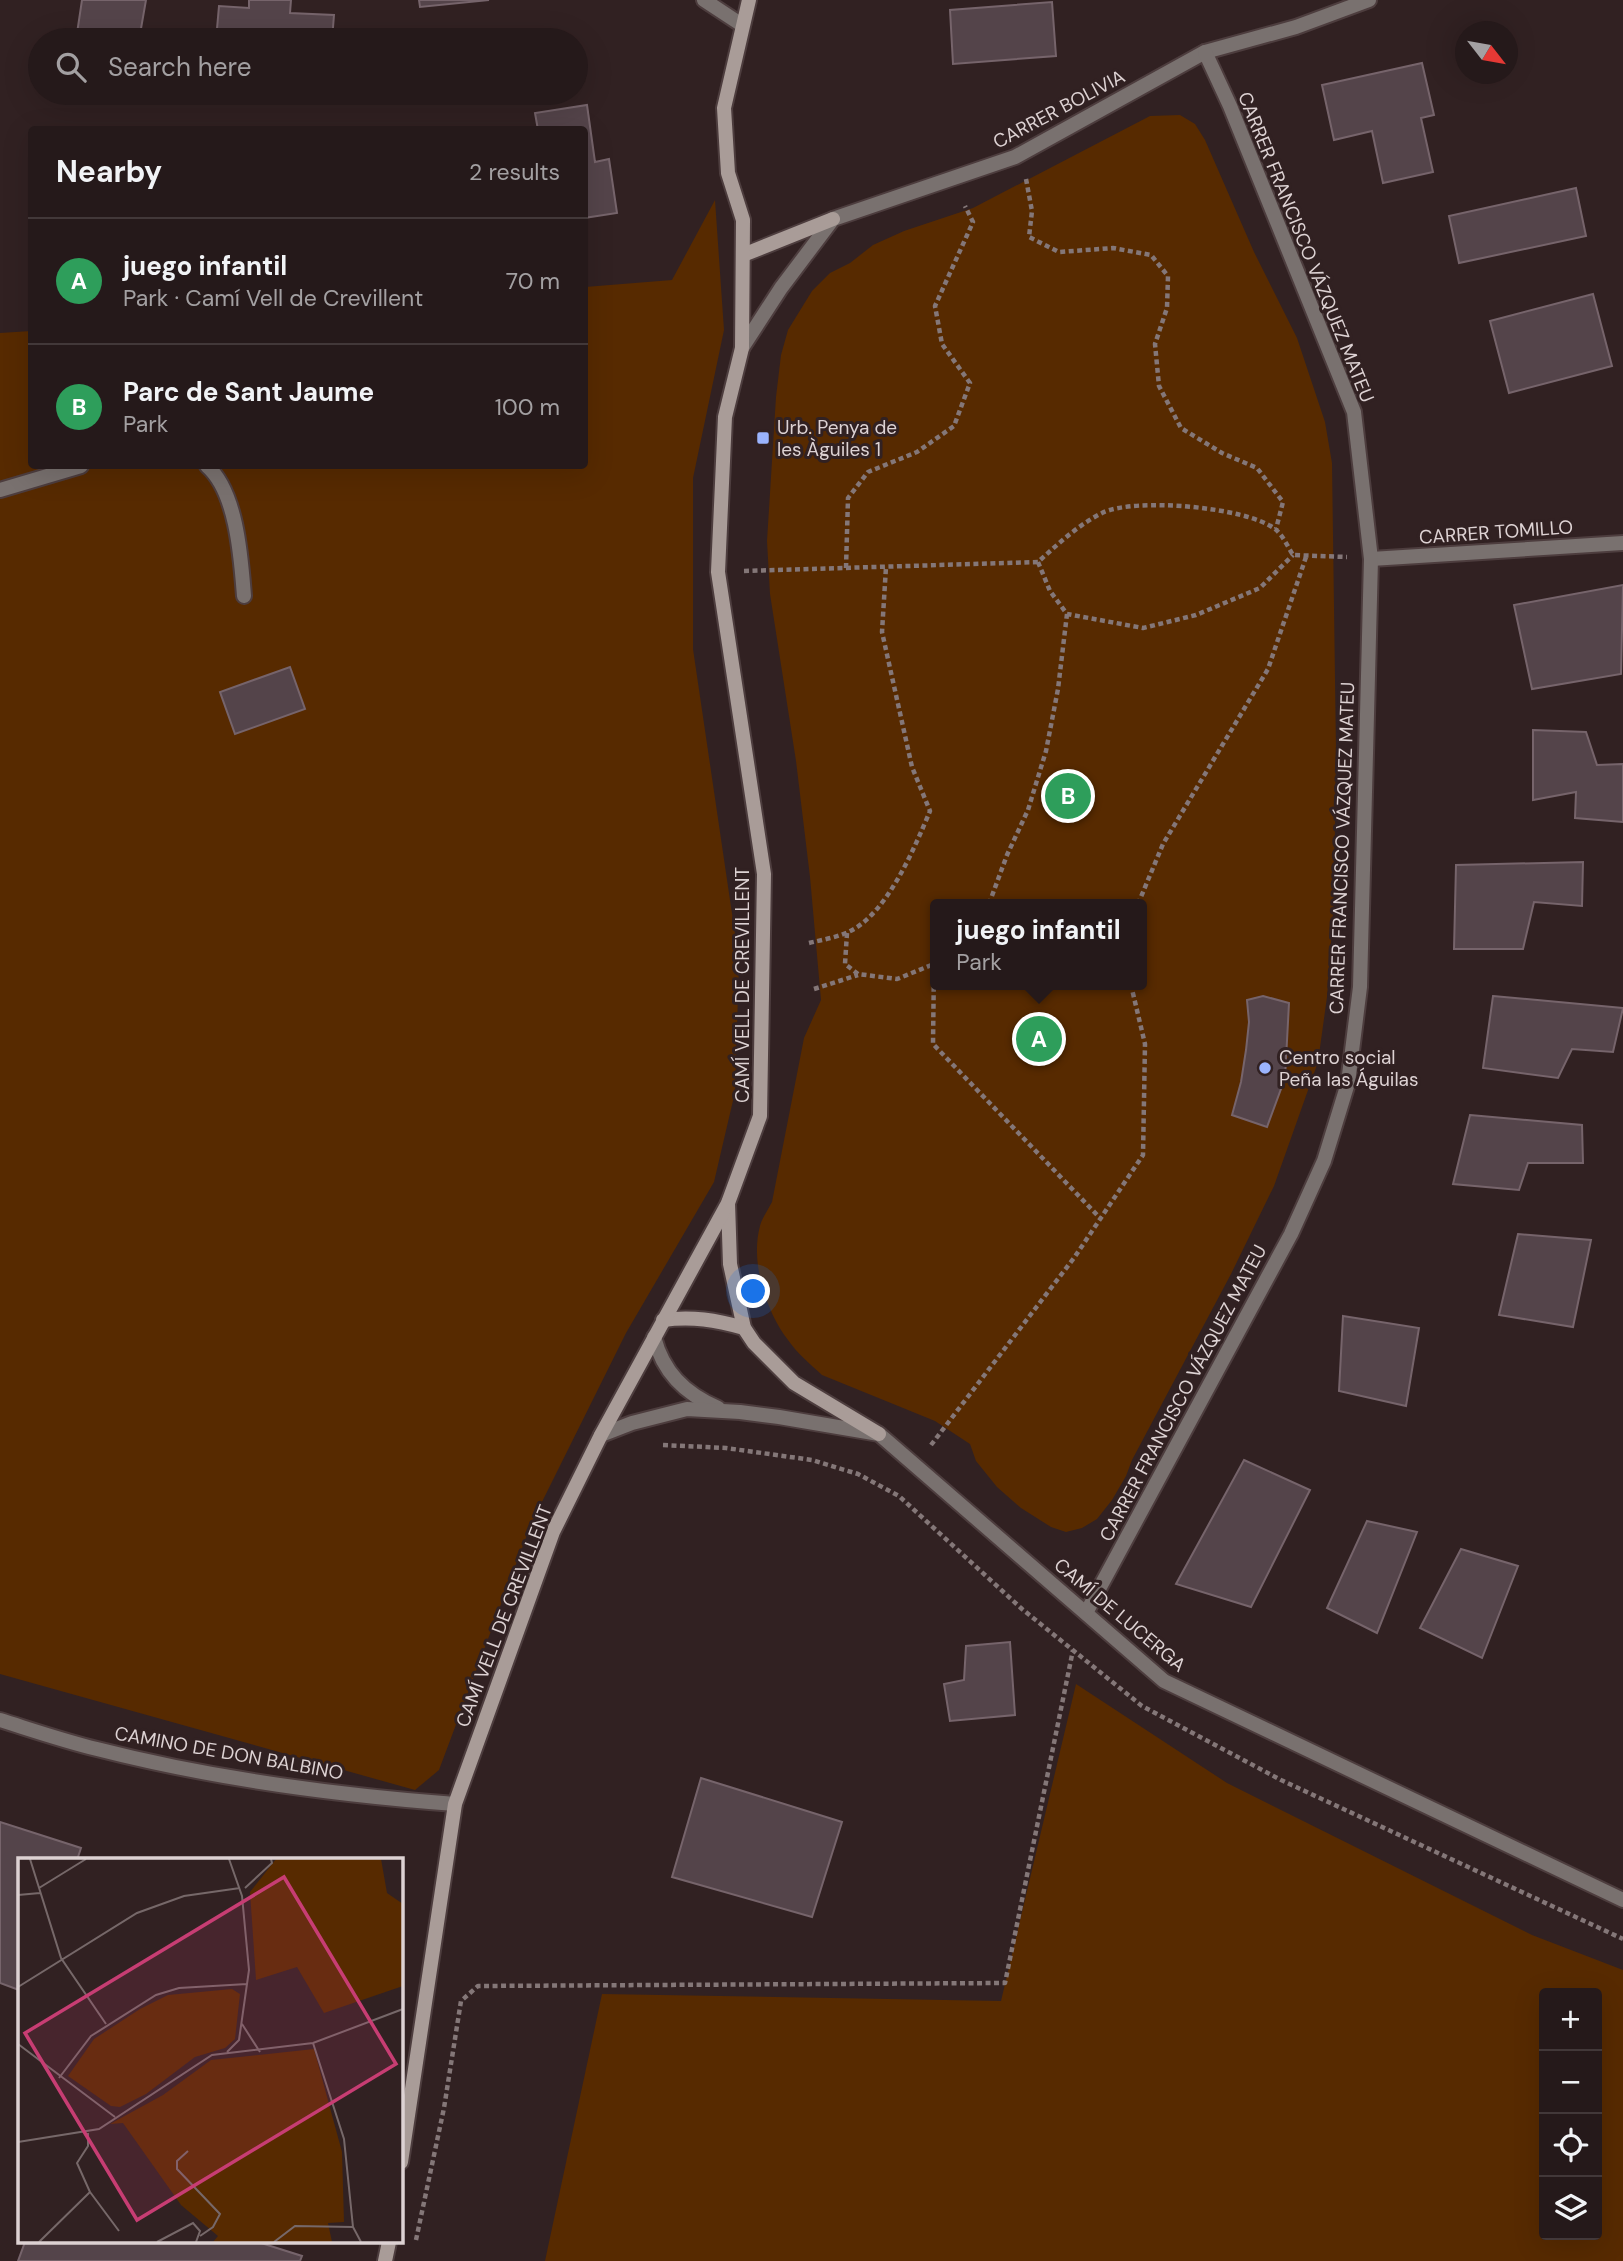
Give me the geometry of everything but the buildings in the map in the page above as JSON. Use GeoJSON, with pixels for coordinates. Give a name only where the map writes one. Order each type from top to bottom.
{"type":"FeatureCollection","features":[{"type":"Feature","properties":{"kind":"street"},"geometry":{"type":"LineString","coordinates":[[704,0],[741,25]]}},
{"type":"Feature","properties":{"kind":"street","name":"CAMÍ VELL DE CREVILLENT"},"geometry":{"type":"LineString","coordinates":[[402,2155],[455,1804],[553,1532],[601,1435],[728,1203],[760,1116],[764,874],[718,572],[725,417],[741,348],[743,255],[743,220],[728,173],[724,108],[741,25],[749,0]]}},
{"type":"Feature","properties":{"kind":"street","name":"CARRER BOLIVIA"},"geometry":{"type":"LineString","coordinates":[[833,219],[1015,157],[1205,52],[1296,27],[1369,0]]}},
{"type":"Feature","properties":{"kind":"street","name":"CARRER FRANCISCO VÁZQUEZ MATEU"},"geometry":{"type":"LineString","coordinates":[[1086,1614],[1291,1234],[1324,1161],[1348,1083],[1360,987],[1371,559],[1354,412],[1205,52]]}},
{"type":"Feature","properties":{"kind":"street"},"geometry":{"type":"LineString","coordinates":[[743,255],[833,219]]}},
{"type":"Feature","properties":{"kind":"street"},"geometry":{"type":"LineString","coordinates":[[741,348],[781,288],[833,219]]}},
{"type":"Feature","properties":{"kind":"street"},"geometry":{"type":"LineString","coordinates":[[0,490],[71,469]]}},
{"type":"Feature","properties":{"kind":"street"},"geometry":{"type":"LineString","coordinates":[[209,469],[221,486],[237,527],[244,596]]}},
{"type":"Feature","properties":{"kind":"street","name":"CARRER TOMILLO"},"geometry":{"type":"LineString","coordinates":[[1371,559],[1623,543]]}},
{"type":"Feature","properties":{"kind":"street"},"geometry":{"type":"LineString","coordinates":[[728,1203],[730,1264],[744,1328],[754,1343],[794,1383],[879,1434]]}},
{"type":"Feature","properties":{"kind":"street"},"geometry":{"type":"LineString","coordinates":[[663,1320],[682,1317],[709,1318],[744,1328]]}},
{"type":"Feature","properties":{"kind":"street"},"geometry":{"type":"LineString","coordinates":[[654,1336],[659,1357],[679,1383],[693,1395],[723,1410]]}},
{"type":"Feature","properties":{"kind":"street"},"geometry":{"type":"LineString","coordinates":[[601,1435],[632,1423],[687,1409],[723,1410],[779,1417],[879,1434]]}},
{"type":"Feature","properties":{"kind":"street","name":"CAMÍ DE LUCERGA"},"geometry":{"type":"LineString","coordinates":[[879,1434],[1164,1681],[1623,1900]]}},
{"type":"Feature","properties":{"kind":"street","name":"CAMINO DE DON BALBINO"},"geometry":{"type":"LineString","coordinates":[[0,1720],[97,1749],[220,1775],[375,1798],[455,1804]]}},
{"type":"Feature","properties":{"kind":"path"},"geometry":{"type":"LineString","coordinates":[[1015,157],[1025,173],[1032,211],[1029,237],[1059,252],[1113,248],[1151,255],[1168,276],[1167,308],[1155,344],[1159,386],[1181,428],[1222,453],[1257,468],[1283,502],[1276,529]]}},
{"type":"Feature","properties":{"kind":"path"},"geometry":{"type":"LineString","coordinates":[[846,568],[848,498],[868,472],[917,452],[954,426],[971,383],[942,344],[935,306],[972,222],[965,206]]}},
{"type":"Feature","properties":{"kind":"path"},"geometry":{"type":"LineString","coordinates":[[718,572],[1038,562],[1067,535],[1104,512],[1152,504],[1194,507],[1248,517],[1276,529],[1293,555],[1371,559]]}},
{"type":"Feature","properties":{"kind":"path"},"geometry":{"type":"LineString","coordinates":[[1067,614],[1143,628],[1196,614],[1260,589],[1293,555]]}},
{"type":"Feature","properties":{"kind":"path"},"geometry":{"type":"LineString","coordinates":[[1140,899],[1163,844],[1268,668],[1307,557]]}},
{"type":"Feature","properties":{"kind":"path"},"geometry":{"type":"LineString","coordinates":[[991,899],[1028,810],[1046,751],[1060,678],[1067,614],[1050,591],[1038,562]]}},
{"type":"Feature","properties":{"kind":"path"},"geometry":{"type":"LineString","coordinates":[[809,943],[847,933],[870,917],[908,864],[930,811],[912,767],[882,632],[886,567]]}},
{"type":"Feature","properties":{"kind":"path"},"geometry":{"type":"LineString","coordinates":[[847,933],[845,964],[858,974]]}},
{"type":"Feature","properties":{"kind":"path"},"geometry":{"type":"LineString","coordinates":[[814,989],[858,974],[897,978],[930,965]]}},
{"type":"Feature","properties":{"kind":"path"},"geometry":{"type":"LineString","coordinates":[[934,990],[933,1044],[1101,1219]]}},
{"type":"Feature","properties":{"kind":"path"},"geometry":{"type":"LineString","coordinates":[[916,1466],[1074,1258],[1143,1155],[1145,1044],[1132,990]]}},
{"type":"Feature","properties":{"kind":"path"},"geometry":{"type":"LineString","coordinates":[[415,2242],[443,2108],[461,2001],[478,1986],[1005,1983],[1073,1650]]}},
{"type":"Feature","properties":{"kind":"shaded area"},"geometry":{"type":"Polygon","coordinates":[[[1180,115],[1195,124],[1205,140],[1254,252],[1297,338],[1325,422],[1332,463],[1336,751],[1334,901],[1327,997],[1318,1062],[1274,1186],[1126,1476],[1097,1519],[1082,1528],[1066,1532],[1051,1527],[1021,1508],[997,1487],[976,1461],[970,1444],[935,1421],[822,1375],[795,1349],[780,1328],[762,1286],[757,1255],[760,1226],[772,1202],[804,1038],[821,1000],[796,761],[770,594],[767,541],[781,355],[788,330],[812,291],[830,273],[850,263],[873,245],[904,231],[973,208],[1150,116],[1180,115]]]}},
{"type":"Feature","properties":{"kind":"shaded area"},"geometry":{"type":"Polygon","coordinates":[[[715,200],[724,330],[693,478],[693,649],[739,961],[735,1092],[714,1182],[626,1333],[531,1524],[439,1770],[415,1790],[0,1674],[0,333],[28,331],[28,469],[588,469],[588,287],[672,280],[715,200]]]}},
{"type":"Feature","properties":{"kind":"shaded area"},"geometry":{"type":"Polygon","coordinates":[[[1076,1684],[1227,1783],[1532,1935],[1623,1970],[1623,2261],[545,2261],[602,1994],[1001,2001],[1076,1684]]]}},
{"type":"Feature","properties":{"kind":"place","name":"Urb. Penya de les Àguiles 1"},"geometry":{"type":"Point","coordinates":[763,438]}},
{"type":"Feature","properties":{"kind":"place","name":"Parc de Sant Jaume"},"geometry":{"type":"Point","coordinates":[1068,796]}},
{"type":"Feature","properties":{"kind":"place","name":"juego infantil"},"geometry":{"type":"Point","coordinates":[1039,1039]}},
{"type":"Feature","properties":{"kind":"place","name":"Centro social Peña las Águilas"},"geometry":{"type":"Point","coordinates":[1265,1068]}}]}
